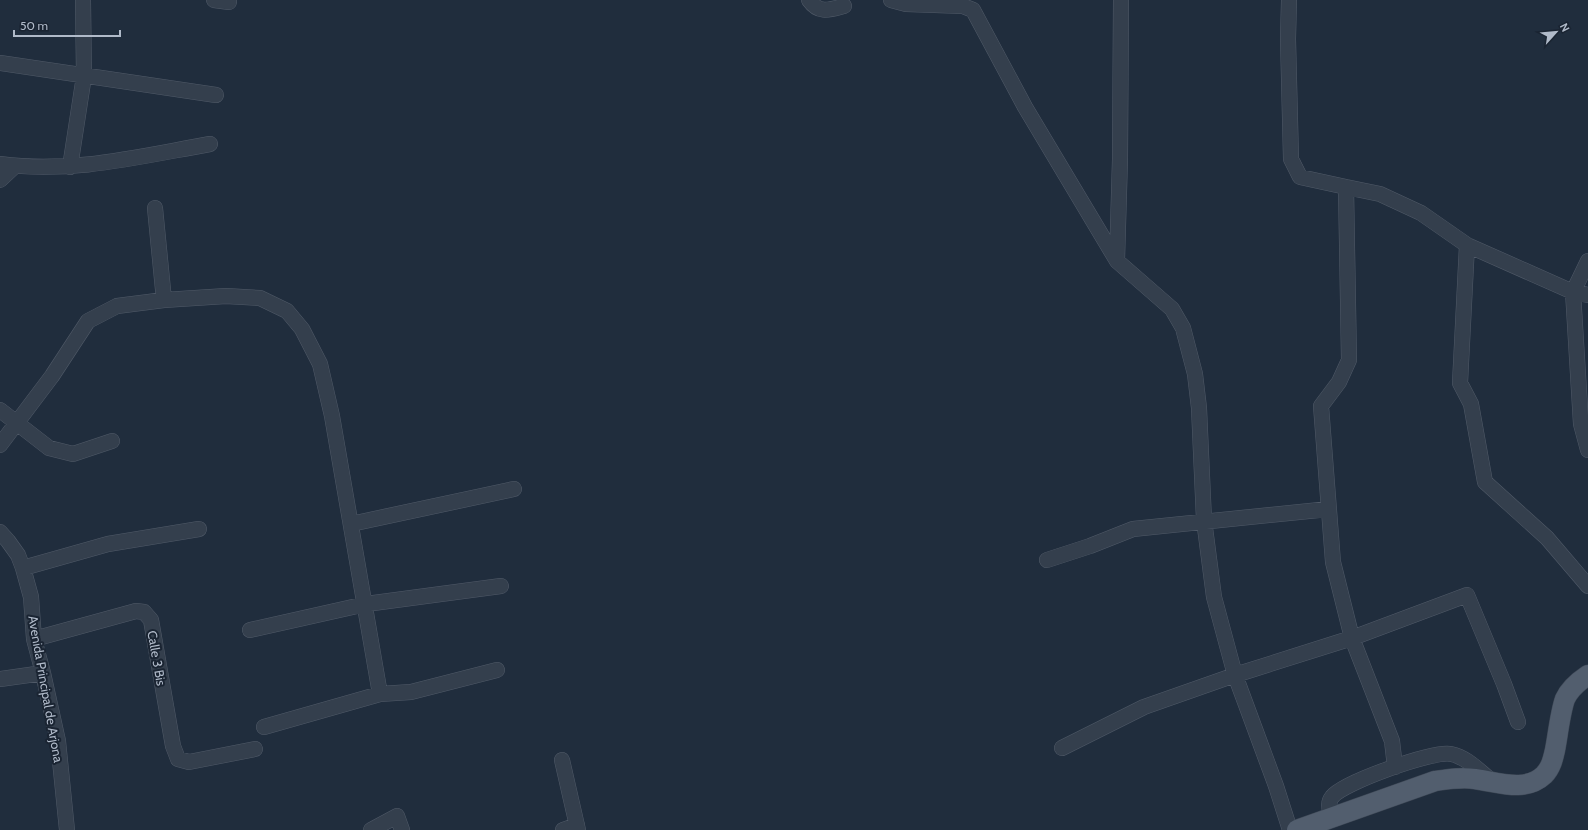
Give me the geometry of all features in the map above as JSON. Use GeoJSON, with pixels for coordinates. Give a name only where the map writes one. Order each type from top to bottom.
{"type":"FeatureCollection","features":[{"type":"Feature","properties":{"kind":"main road"},"geometry":{"type":"LineString","coordinates":[[1297,830],[1435,781],[1454,778],[1474,779],[1520,786],[1529,785],[1539,780],[1546,774],[1552,764],[1565,699],[1572,688],[1588,675]]}},
{"type":"Feature","properties":{"kind":"street"},"geometry":{"type":"LineString","coordinates":[[70,167],[84,76],[83,0]]}},
{"type":"Feature","properties":{"kind":"street"},"geometry":{"type":"LineString","coordinates":[[214,0],[229,2]]}},
{"type":"Feature","properties":{"kind":"street"},"geometry":{"type":"LineString","coordinates":[[809,0],[815,8],[825,10],[844,6]]}},
{"type":"Feature","properties":{"kind":"street"},"geometry":{"type":"LineString","coordinates":[[891,0],[906,4],[963,6],[973,10],[1025,107],[1117,261],[1172,309],[1183,328],[1195,374],[1199,408],[1204,520],[1214,597],[1235,675],[1276,786],[1290,830]]}},
{"type":"Feature","properties":{"kind":"street"},"geometry":{"type":"LineString","coordinates":[[1117,261],[1120,159],[1121,0]]}},
{"type":"Feature","properties":{"kind":"street"},"geometry":{"type":"LineString","coordinates":[[1289,0],[1288,39],[1291,159],[1300,177],[1380,194],[1421,213],[1467,245],[1573,292],[1588,295]]}},
{"type":"Feature","properties":{"kind":"street"},"geometry":{"type":"LineString","coordinates":[[0,63],[216,95]]}},
{"type":"Feature","properties":{"kind":"street"},"geometry":{"type":"LineString","coordinates":[[0,164],[15,166],[70,167],[122,160],[210,144]]}},
{"type":"Feature","properties":{"kind":"street"},"geometry":{"type":"LineString","coordinates":[[0,180],[15,166]]}},
{"type":"Feature","properties":{"kind":"street"},"geometry":{"type":"LineString","coordinates":[[1346,187],[1349,360],[1339,382],[1321,406],[1333,562],[1352,638],[1392,741],[1395,767]]}},
{"type":"Feature","properties":{"kind":"street"},"geometry":{"type":"LineString","coordinates":[[155,208],[164,300]]}},
{"type":"Feature","properties":{"kind":"street"},"geometry":{"type":"LineString","coordinates":[[1467,245],[1460,383],[1471,404],[1486,482],[1547,538],[1588,586]]}},
{"type":"Feature","properties":{"kind":"street"},"geometry":{"type":"LineString","coordinates":[[1588,261],[1573,292],[1581,424],[1588,450]]}},
{"type":"Feature","properties":{"kind":"street"},"geometry":{"type":"LineString","coordinates":[[0,445],[52,376],[88,321],[117,306],[164,300],[226,296],[260,298],[287,311],[302,329],[320,364],[332,416],[366,604],[368,627],[380,694]]}},
{"type":"Feature","properties":{"kind":"street"},"geometry":{"type":"LineString","coordinates":[[0,410],[49,448],[72,454],[112,441]]}},
{"type":"Feature","properties":{"kind":"street"},"geometry":{"type":"LineString","coordinates":[[351,524],[514,488]]}},
{"type":"Feature","properties":{"kind":"street"},"geometry":{"type":"LineString","coordinates":[[1047,560],[1090,546],[1133,529],[1204,520],[1329,509]]}},
{"type":"Feature","properties":{"kind":"street"},"geometry":{"type":"LineString","coordinates":[[23,568],[108,544],[199,529]]}},
{"type":"Feature","properties":{"kind":"street","name":"Avenida Principal de Arjona"},"geometry":{"type":"LineString","coordinates":[[0,532],[11,545],[23,568],[30,596],[34,639],[58,741],[67,830]]}},
{"type":"Feature","properties":{"kind":"street"},"geometry":{"type":"LineString","coordinates":[[250,630],[366,604],[501,586]]}},
{"type":"Feature","properties":{"kind":"street"},"geometry":{"type":"LineString","coordinates":[[1062,748],[1144,707],[1235,675],[1352,638],[1467,595],[1518,722]]}},
{"type":"Feature","properties":{"kind":"street","name":"Calle 3 Bis"},"geometry":{"type":"LineString","coordinates":[[34,639],[136,611],[144,612],[151,620],[173,746],[178,759],[189,762],[255,749]]}},
{"type":"Feature","properties":{"kind":"street"},"geometry":{"type":"LineString","coordinates":[[264,727],[380,694],[412,692],[497,670]]}},
{"type":"Feature","properties":{"kind":"street"},"geometry":{"type":"LineString","coordinates":[[0,679],[43,673]]}},
{"type":"Feature","properties":{"kind":"street"},"geometry":{"type":"LineString","coordinates":[[1332,817],[1329,803],[1335,793],[1395,767],[1439,754],[1451,754],[1466,761],[1493,782]]}},
{"type":"Feature","properties":{"kind":"street"},"geometry":{"type":"LineString","coordinates":[[562,760],[577,827],[562,830]]}},
{"type":"Feature","properties":{"kind":"street"},"geometry":{"type":"LineString","coordinates":[[371,830],[397,816],[402,830]]}}]}
